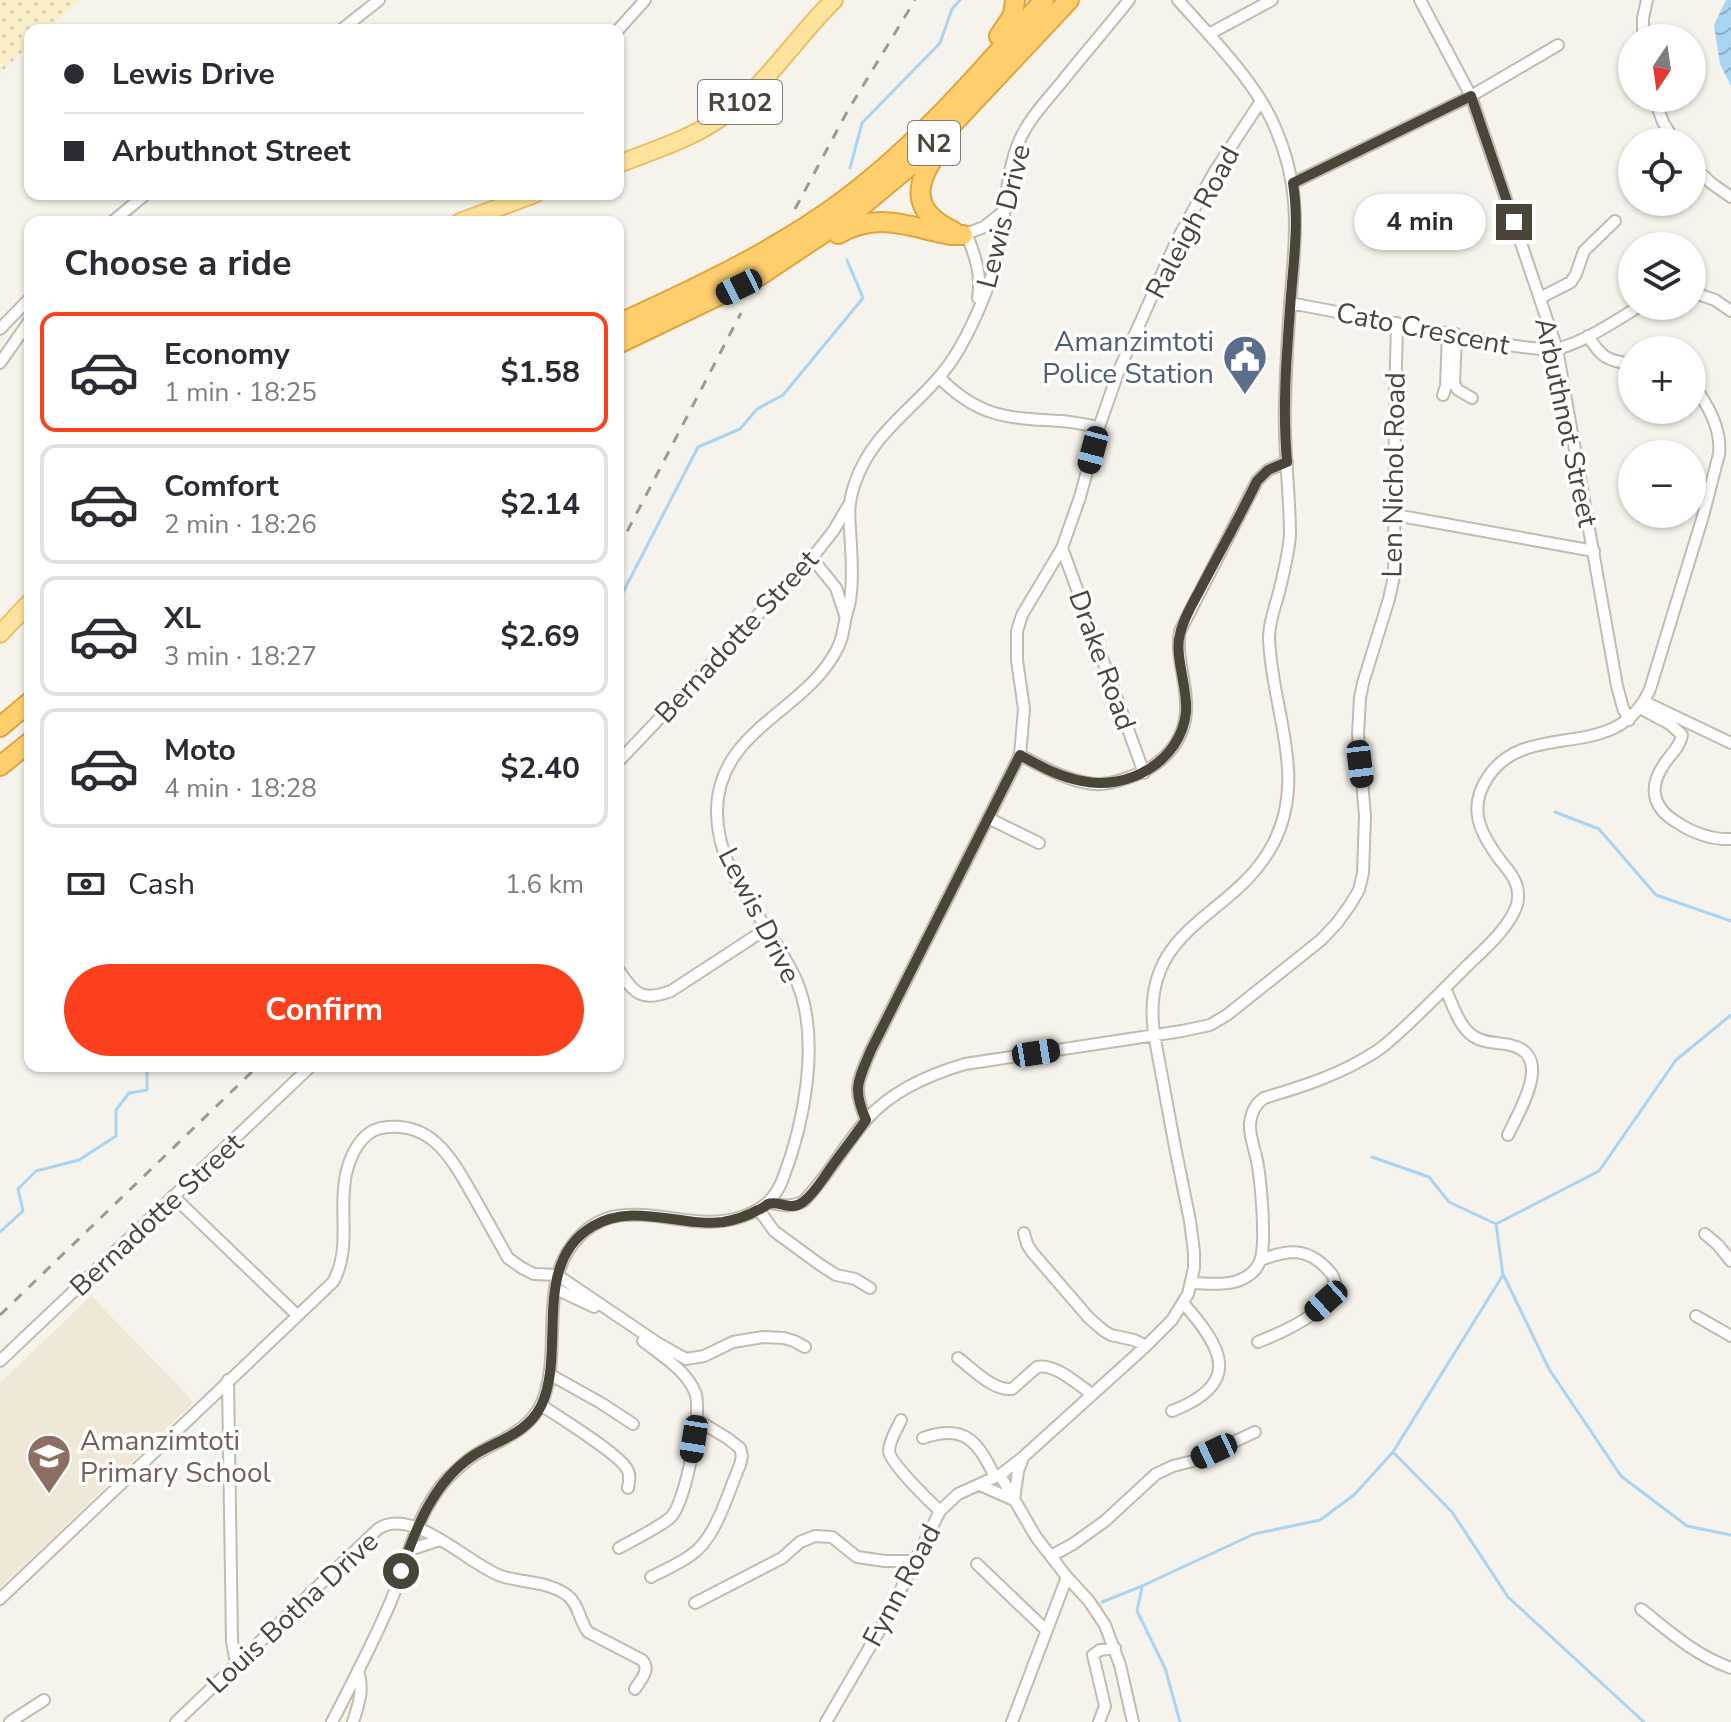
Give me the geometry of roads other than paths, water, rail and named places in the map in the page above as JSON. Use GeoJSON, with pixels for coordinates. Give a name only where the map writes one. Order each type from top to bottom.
{"type":"FeatureCollection","features":[{"type":"Feature","properties":{"kind":"highway"},"geometry":{"type":"LineString","coordinates":[[905,149],[1008,25],[1015,0]]}},
{"type":"Feature","properties":{"kind":"highway","name":"N2"},"geometry":{"type":"LineString","coordinates":[[624,321],[755,257],[846,199],[936,119],[1044,0]]}},
{"type":"Feature","properties":{"kind":"highway","name":"N2"},"geometry":{"type":"LineString","coordinates":[[624,341],[759,276],[852,214],[912,164],[1069,0]]}},
{"type":"Feature","properties":{"kind":"highway"},"geometry":{"type":"LineString","coordinates":[[965,235],[931,217],[924,207],[921,189],[926,167],[983,93]]}},
{"type":"Feature","properties":{"kind":"highway"},"geometry":{"type":"LineString","coordinates":[[759,276],[847,229],[867,222],[892,222],[965,235]]}},
{"type":"Feature","properties":{"kind":"highway"},"geometry":{"type":"LineString","coordinates":[[0,727],[24,707]]}},
{"type":"Feature","properties":{"kind":"highway"},"geometry":{"type":"LineString","coordinates":[[0,766],[24,747]]}},
{"type":"Feature","properties":{"kind":"main road"},"geometry":{"type":"LineString","coordinates":[[816,18],[826,0]]}},
{"type":"Feature","properties":{"kind":"main road","name":"R102"},"geometry":{"type":"LineString","coordinates":[[624,162],[690,136],[720,118],[764,79],[834,0]]}},
{"type":"Feature","properties":{"kind":"main road"},"geometry":{"type":"LineString","coordinates":[[476,216],[519,200]]}},
{"type":"Feature","properties":{"kind":"main road"},"geometry":{"type":"LineString","coordinates":[[0,634],[24,608]]}},
{"type":"Feature","properties":{"kind":"street"},"geometry":{"type":"LineString","coordinates":[[349,24],[379,0]]}},
{"type":"Feature","properties":{"kind":"street"},"geometry":{"type":"LineString","coordinates":[[623,24],[645,0]]}},
{"type":"Feature","properties":{"kind":"street","name":"Lewis Drive"},"geometry":{"type":"LineString","coordinates":[[771,1203],[781,1184],[800,1119],[809,1052],[807,1020],[798,984],[739,888],[721,848],[717,823],[720,786],[726,771],[751,735],[815,681],[835,655],[850,598],[848,506],[865,459],[877,440],[940,378],[963,342],[996,263],[1012,163],[1025,130],[1129,0]]}},
{"type":"Feature","properties":{"kind":"street"},"geometry":{"type":"LineString","coordinates":[[1167,0],[1181,3]]}},
{"type":"Feature","properties":{"kind":"street"},"geometry":{"type":"LineString","coordinates":[[1209,34],[1272,0]]}},
{"type":"Feature","properties":{"kind":"street","name":"Arbuthnot Street"},"geometry":{"type":"LineString","coordinates":[[1420,0],[1471,96],[1557,349],[1620,698],[1629,720]]}},
{"type":"Feature","properties":{"kind":"street"},"geometry":{"type":"LineString","coordinates":[[1643,24],[1647,0]]}},
{"type":"Feature","properties":{"kind":"street","name":"Fynn Road"},"geometry":{"type":"LineString","coordinates":[[826,1722],[885,1621],[940,1511],[958,1494],[998,1476],[1022,1458],[1146,1346],[1172,1320],[1191,1283],[1194,1252],[1190,1221],[1154,1034],[1153,998],[1165,959],[1186,931],[1262,862],[1274,844],[1287,809],[1290,777],[1269,636],[1289,545],[1290,510],[1284,422],[1296,222],[1290,169],[1274,123],[1261,101],[1181,3]]}},
{"type":"Feature","properties":{"kind":"street"},"geometry":{"type":"LineString","coordinates":[[1293,183],[1471,96],[1558,45]]}},
{"type":"Feature","properties":{"kind":"street","name":"Raleigh Road"},"geometry":{"type":"LineString","coordinates":[[1020,755],[1024,709],[1017,660],[1017,631],[1022,615],[1062,548],[1119,370],[1177,240],[1215,171],[1261,101]]}},
{"type":"Feature","properties":{"kind":"street"},"geometry":{"type":"LineString","coordinates":[[1706,178],[1731,197]]}},
{"type":"Feature","properties":{"kind":"street"},"geometry":{"type":"LineString","coordinates":[[119,216],[139,200]]}},
{"type":"Feature","properties":{"kind":"street"},"geometry":{"type":"LineString","coordinates":[[973,319],[980,282],[978,266],[965,235],[984,227],[1003,212]]}},
{"type":"Feature","properties":{"kind":"street"},"geometry":{"type":"LineString","coordinates":[[1540,298],[1571,282],[1584,251],[1615,221]]}},
{"type":"Feature","properties":{"kind":"street"},"geometry":{"type":"LineString","coordinates":[[1706,297],[1731,311]]}},
{"type":"Feature","properties":{"kind":"street","name":"Cato Crescent"},"geometry":{"type":"LineString","coordinates":[[1290,303],[1509,345],[1557,349]]}},
{"type":"Feature","properties":{"kind":"street"},"geometry":{"type":"LineString","coordinates":[[0,329],[24,308]]}},
{"type":"Feature","properties":{"kind":"street"},"geometry":{"type":"LineString","coordinates":[[1557,349],[1618,319]]}},
{"type":"Feature","properties":{"kind":"street","name":"Len Nichol Road"},"geometry":{"type":"LineString","coordinates":[[771,1203],[796,1206],[804,1201],[866,1120],[893,1097],[933,1075],[982,1061],[1210,1025],[1321,940],[1344,914],[1359,890],[1363,873],[1365,835],[1358,734],[1360,698],[1394,576],[1397,323]]}},
{"type":"Feature","properties":{"kind":"street"},"geometry":{"type":"LineString","coordinates":[[0,363],[24,329]]}},
{"type":"Feature","properties":{"kind":"street"},"geometry":{"type":"LineString","coordinates":[[1443,395],[1452,334]]}},
{"type":"Feature","properties":{"kind":"street"},"geometry":{"type":"LineString","coordinates":[[1452,334],[1454,384],[1472,398]]}},
{"type":"Feature","properties":{"kind":"street"},"geometry":{"type":"LineString","coordinates":[[1588,336],[1597,351],[1618,362]]}},
{"type":"Feature","properties":{"kind":"street"},"geometry":{"type":"LineString","coordinates":[[940,378],[953,391],[985,411],[1009,418],[1065,421],[1099,427]]}},
{"type":"Feature","properties":{"kind":"street"},"geometry":{"type":"LineString","coordinates":[[1261,1260],[1262,1208],[1258,1167],[1249,1127],[1257,1102],[1310,1084],[1383,1047],[1502,930],[1516,909],[1519,898],[1517,886],[1479,824],[1477,802],[1488,777],[1504,758],[1520,750],[1616,729],[1642,705],[1650,689],[1719,454],[1716,426],[1706,403]]}},
{"type":"Feature","properties":{"kind":"street"},"geometry":{"type":"LineString","coordinates":[[866,1120],[858,1099],[860,1076],[1020,755],[1052,772],[1096,784],[1113,783],[1144,773],[1167,756],[1185,720],[1186,697],[1178,644],[1186,617],[1257,481],[1268,470],[1287,462]]}},
{"type":"Feature","properties":{"kind":"street","name":"Bernadotte Street"},"geometry":{"type":"LineString","coordinates":[[624,756],[812,558],[848,506]]}},
{"type":"Feature","properties":{"kind":"street"},"geometry":{"type":"LineString","coordinates":[[1395,515],[1594,551]]}},
{"type":"Feature","properties":{"kind":"street","name":"Drake Road"},"geometry":{"type":"LineString","coordinates":[[1062,548],[1144,773]]}},
{"type":"Feature","properties":{"kind":"street"},"geometry":{"type":"LineString","coordinates":[[812,558],[836,588],[845,616]]}},
{"type":"Feature","properties":{"kind":"street"},"geometry":{"type":"LineString","coordinates":[[1642,705],[1731,743]]}},
{"type":"Feature","properties":{"kind":"street"},"geometry":{"type":"LineString","coordinates":[[1642,705],[1682,735],[1680,744],[1656,779],[1656,803],[1665,815],[1689,830],[1731,839]]}},
{"type":"Feature","properties":{"kind":"street"},"geometry":{"type":"LineString","coordinates":[[988,818],[1039,843]]}},
{"type":"Feature","properties":{"kind":"street"},"geometry":{"type":"LineString","coordinates":[[624,977],[635,993],[644,996],[671,991],[766,929]]}},
{"type":"Feature","properties":{"kind":"street"},"geometry":{"type":"LineString","coordinates":[[1445,988],[1466,1029],[1474,1037],[1487,1043],[1522,1049],[1532,1065],[1533,1075],[1526,1097],[1508,1135]]}},
{"type":"Feature","properties":{"kind":"street","name":"Bernadotte Street"},"geometry":{"type":"LineString","coordinates":[[0,1361],[305,1072]]}},
{"type":"Feature","properties":{"kind":"street"},"geometry":{"type":"LineString","coordinates":[[0,1599],[333,1282],[343,1255],[342,1200],[346,1172],[361,1139],[375,1129],[392,1126],[409,1128],[442,1147],[454,1162],[508,1258],[534,1274],[557,1275],[686,1359],[704,1356],[733,1342],[763,1337],[784,1338],[805,1347]]}},
{"type":"Feature","properties":{"kind":"street"},"geometry":{"type":"LineString","coordinates":[[173,1196],[297,1315]]}},
{"type":"Feature","properties":{"kind":"street"},"geometry":{"type":"LineString","coordinates":[[332,1722],[394,1593],[416,1528],[440,1487],[473,1455],[515,1434],[532,1421],[541,1405],[549,1374],[557,1275],[564,1257],[577,1238],[607,1218],[620,1215],[724,1222],[771,1203]]}},
{"type":"Feature","properties":{"kind":"street"},"geometry":{"type":"LineString","coordinates":[[759,1210],[774,1231],[819,1264],[836,1275],[855,1279],[870,1288]]}},
{"type":"Feature","properties":{"kind":"street"},"geometry":{"type":"LineString","coordinates":[[1024,1233],[1032,1252],[1089,1318],[1111,1335],[1146,1346]]}},
{"type":"Feature","properties":{"kind":"street"},"geometry":{"type":"LineString","coordinates":[[1705,1234],[1731,1261]]}},
{"type":"Feature","properties":{"kind":"street"},"geometry":{"type":"LineString","coordinates":[[1191,1283],[1224,1284],[1244,1279],[1261,1260],[1275,1254],[1302,1252],[1317,1259],[1335,1279],[1334,1289],[1326,1301],[1285,1332],[1258,1342]]}},
{"type":"Feature","properties":{"kind":"street"},"geometry":{"type":"LineString","coordinates":[[556,1289],[591,1305],[666,1358],[696,1393],[697,1420],[679,1506],[670,1518],[619,1548]]}},
{"type":"Feature","properties":{"kind":"street"},"geometry":{"type":"LineString","coordinates":[[1172,1411],[1204,1395],[1217,1381],[1221,1363],[1200,1321],[1183,1303]]}},
{"type":"Feature","properties":{"kind":"street"},"geometry":{"type":"LineString","coordinates":[[1696,1316],[1731,1336]]}},
{"type":"Feature","properties":{"kind":"street"},"geometry":{"type":"LineString","coordinates":[[958,1358],[1006,1391],[1041,1365],[1052,1368],[1092,1394]]}},
{"type":"Feature","properties":{"kind":"street"},"geometry":{"type":"LineString","coordinates":[[549,1374],[633,1424]]}},
{"type":"Feature","properties":{"kind":"street"},"geometry":{"type":"LineString","coordinates":[[228,1380],[232,1641],[236,1663]]}},
{"type":"Feature","properties":{"kind":"street"},"geometry":{"type":"LineString","coordinates":[[541,1405],[618,1458],[628,1470],[628,1488]]}},
{"type":"Feature","properties":{"kind":"street"},"geometry":{"type":"LineString","coordinates":[[651,1577],[693,1554],[705,1542],[740,1465],[740,1448],[697,1420]]}},
{"type":"Feature","properties":{"kind":"street"},"geometry":{"type":"LineString","coordinates":[[901,1420],[889,1447],[891,1458],[921,1494],[940,1511]]}},
{"type":"Feature","properties":{"kind":"street"},"geometry":{"type":"LineString","coordinates":[[923,1438],[947,1432],[971,1441],[982,1450],[1036,1537],[1105,1625],[1115,1648],[1133,1722]]}},
{"type":"Feature","properties":{"kind":"street"},"geometry":{"type":"LineString","coordinates":[[1051,1556],[1105,1521],[1156,1474],[1193,1461],[1255,1432]]}},
{"type":"Feature","properties":{"kind":"street"},"geometry":{"type":"LineString","coordinates":[[1014,1500],[1022,1458]]}},
{"type":"Feature","properties":{"kind":"street"},"geometry":{"type":"LineString","coordinates":[[980,1485],[1014,1500]]}},
{"type":"Feature","properties":{"kind":"street","name":"Louis Botha Drive"},"geometry":{"type":"LineString","coordinates":[[176,1722],[378,1529],[393,1523],[416,1528]]}},
{"type":"Feature","properties":{"kind":"street"},"geometry":{"type":"LineString","coordinates":[[416,1528],[496,1574],[563,1592],[573,1600],[582,1625],[588,1632],[645,1664],[645,1672],[635,1689]]}},
{"type":"Feature","properties":{"kind":"street"},"geometry":{"type":"LineString","coordinates":[[695,1603],[782,1558],[800,1542],[815,1536],[832,1537],[857,1557],[915,1561]]}},
{"type":"Feature","properties":{"kind":"street"},"geometry":{"type":"LineString","coordinates":[[409,1550],[440,1540]]}},
{"type":"Feature","properties":{"kind":"street"},"geometry":{"type":"LineString","coordinates":[[977,1564],[1046,1630]]}},
{"type":"Feature","properties":{"kind":"street"},"geometry":{"type":"LineString","coordinates":[[1012,1722],[1067,1577]]}},
{"type":"Feature","properties":{"kind":"street"},"geometry":{"type":"LineString","coordinates":[[1641,1609],[1691,1649],[1731,1668]]}},
{"type":"Feature","properties":{"kind":"street"},"geometry":{"type":"LineString","coordinates":[[1099,1722],[1105,1706],[1093,1655],[1100,1650],[1115,1648]]}},
{"type":"Feature","properties":{"kind":"street"},"geometry":{"type":"LineString","coordinates":[[353,1722],[362,1694],[358,1670]]}},
{"type":"Feature","properties":{"kind":"street"},"geometry":{"type":"LineString","coordinates":[[10,1722],[44,1700]]}},
{"type":"Feature","properties":{"kind":"water"},"geometry":{"type":"Polygon","coordinates":[[[1726,0],[1731,0],[1731,86],[1720,64],[1714,25],[1726,0]]]}},
{"type":"Feature","properties":{"kind":"waterway"},"geometry":{"type":"LineString","coordinates":[[850,168],[862,123],[940,43],[952,9],[960,0]]}},
{"type":"Feature","properties":{"kind":"waterway"},"geometry":{"type":"LineString","coordinates":[[624,590],[698,447],[740,429],[757,409],[783,395],[863,298],[847,260]]}},
{"type":"Feature","properties":{"kind":"waterway"},"geometry":{"type":"LineString","coordinates":[[1555,812],[1599,829],[1656,895],[1731,921]]}},
{"type":"Feature","properties":{"kind":"waterway"},"geometry":{"type":"LineString","coordinates":[[1102,1602],[1254,1534],[1320,1520],[1354,1495],[1393,1452],[1503,1275],[1496,1224],[1599,1171],[1676,1060],[1731,1015]]}},
{"type":"Feature","properties":{"kind":"waterway"},"geometry":{"type":"LineString","coordinates":[[0,1232],[23,1211],[18,1189],[36,1171],[79,1160],[116,1136],[116,1110],[129,1093],[147,1090],[147,1072]]}},
{"type":"Feature","properties":{"kind":"waterway"},"geometry":{"type":"LineString","coordinates":[[1372,1157],[1429,1177],[1449,1202],[1496,1224]]}},
{"type":"Feature","properties":{"kind":"waterway"},"geometry":{"type":"LineString","coordinates":[[1504,1276],[1549,1369],[1621,1476],[1687,1526],[1731,1535]]}},
{"type":"Feature","properties":{"kind":"waterway"},"geometry":{"type":"LineString","coordinates":[[1393,1452],[1452,1512],[1508,1597],[1644,1722]]}},
{"type":"Feature","properties":{"kind":"waterway"},"geometry":{"type":"LineString","coordinates":[[1142,1587],[1137,1611],[1165,1668],[1180,1722]]}},
{"type":"Feature","properties":{"kind":"railway"},"geometry":{"type":"LineString","coordinates":[[795,209],[847,112],[915,0]]}},
{"type":"Feature","properties":{"kind":"railway"},"geometry":{"type":"LineString","coordinates":[[624,537],[741,313]]}},
{"type":"Feature","properties":{"kind":"railway"},"geometry":{"type":"LineString","coordinates":[[0,1315],[252,1072]]}},
{"type":"Feature","properties":{"kind":"place","name":"Amanzimtoti Police Station"},"geometry":{"type":"Point","coordinates":[1245,396]}},
{"type":"Feature","properties":{"kind":"place","name":"Amanzimtoti Primary School"},"geometry":{"type":"Point","coordinates":[49,1495]}}]}
